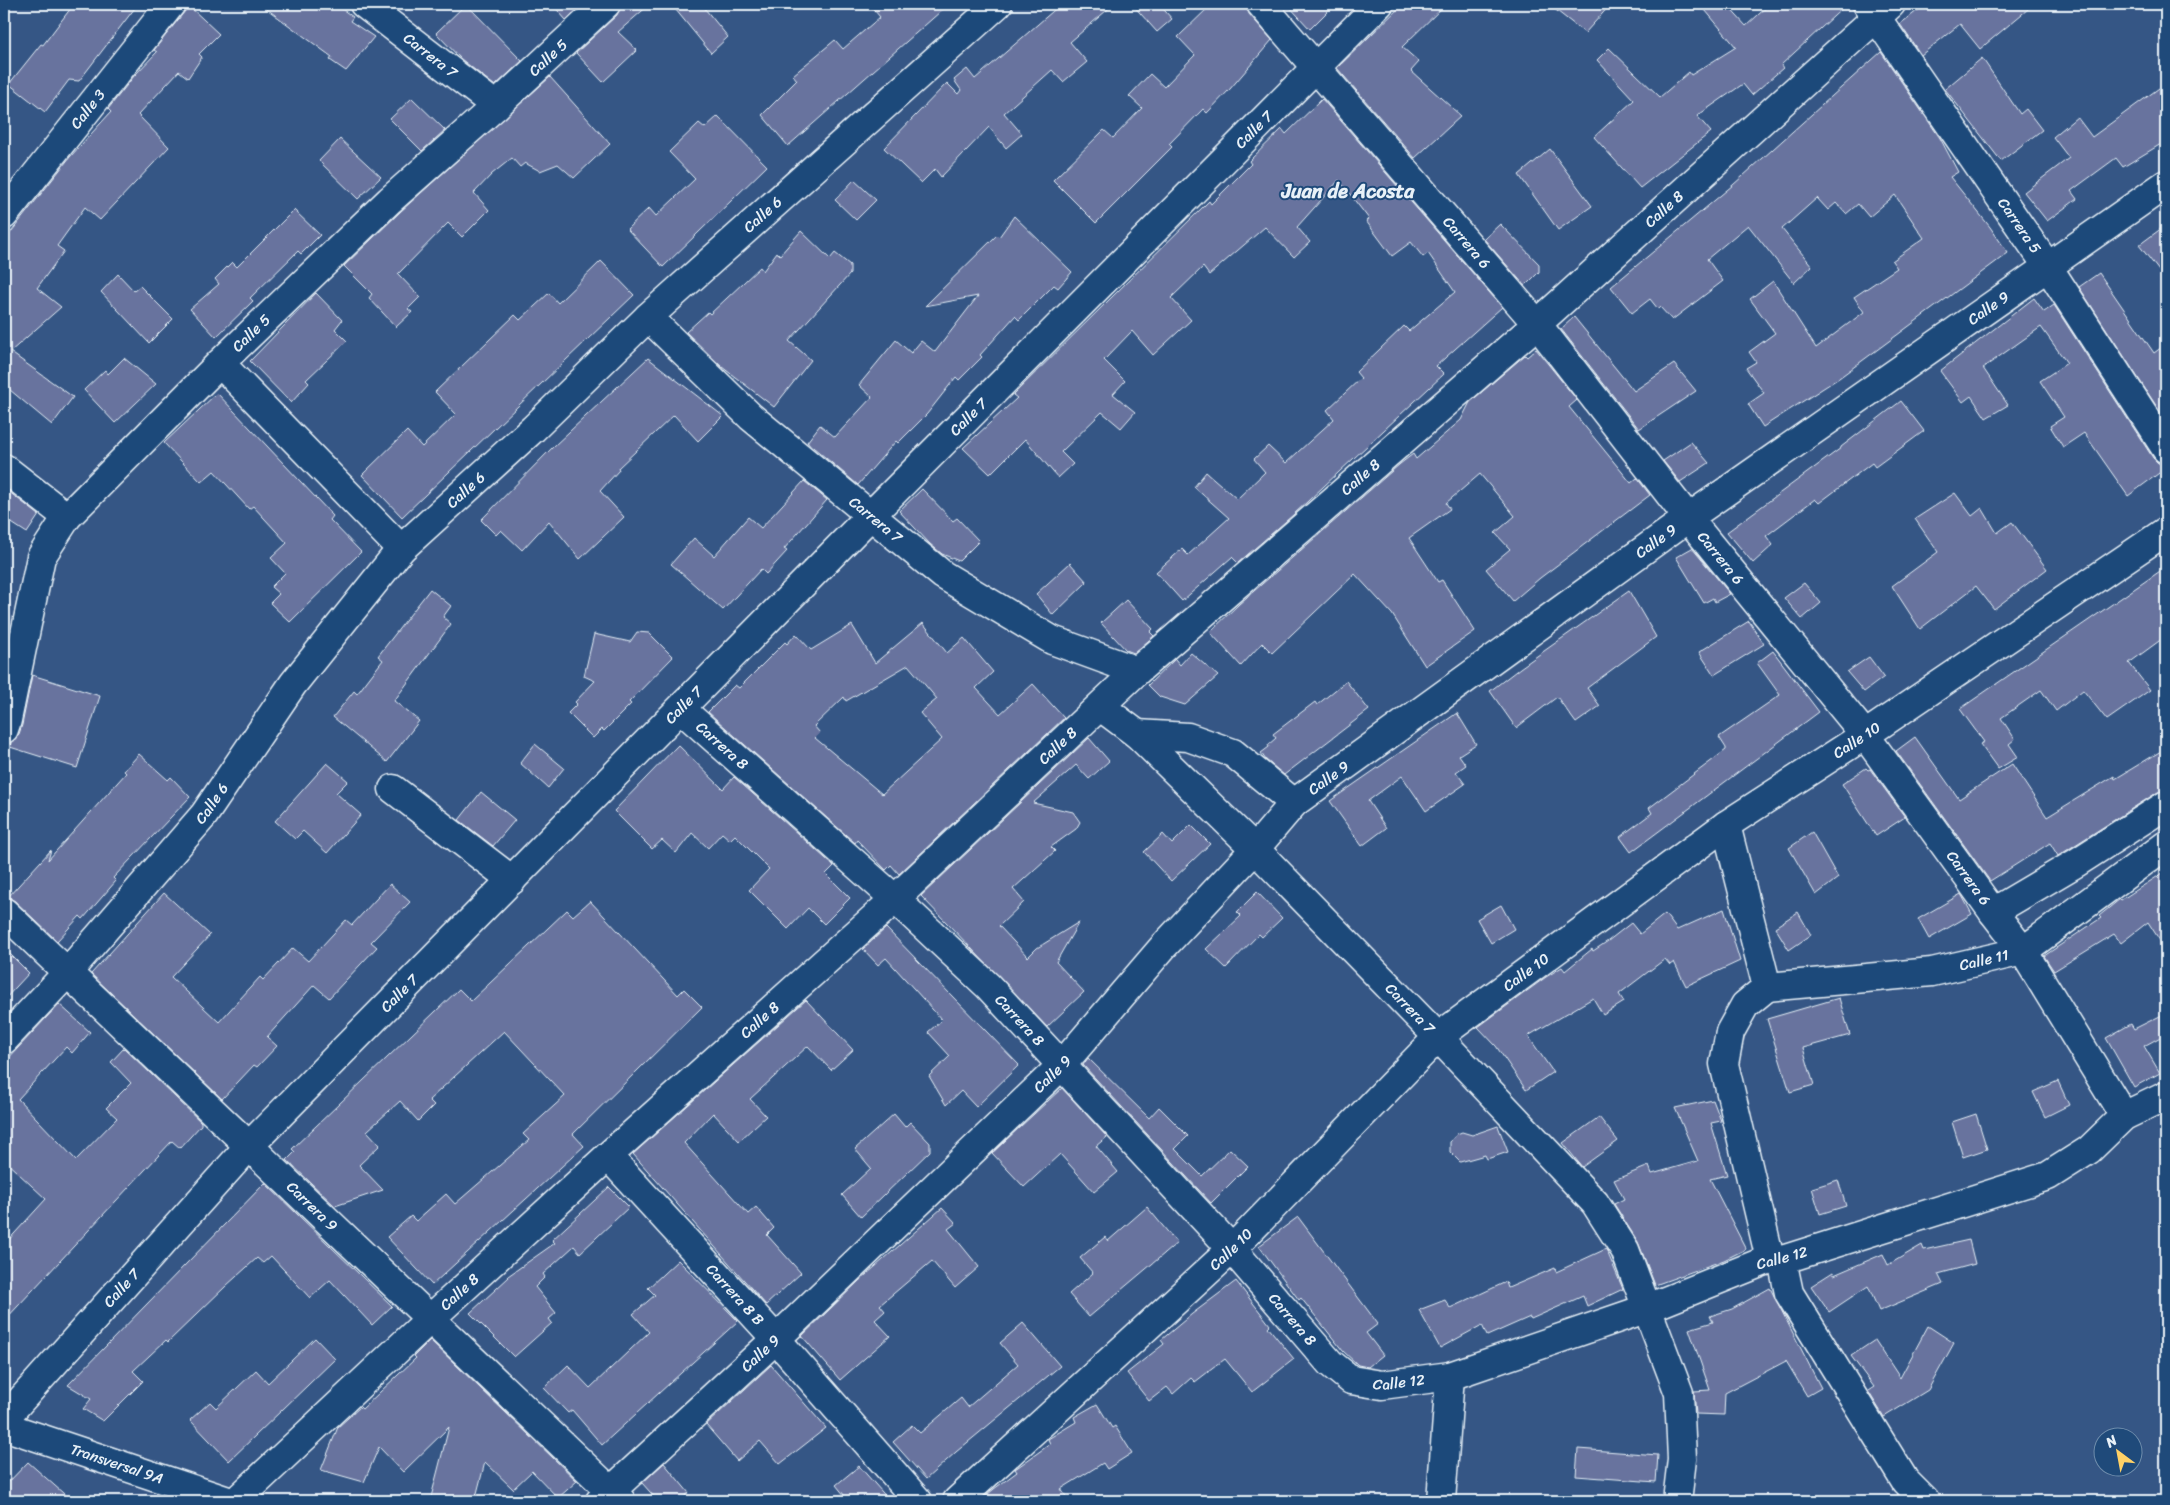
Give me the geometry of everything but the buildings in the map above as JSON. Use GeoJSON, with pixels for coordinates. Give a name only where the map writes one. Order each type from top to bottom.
{"type":"FeatureCollection","features":[{"type":"Feature","properties":{"kind":"street","name":"Calle 3"},"geometry":{"type":"LineString","coordinates":[[4,215],[171,4]]}},
{"type":"Feature","properties":{"kind":"street","name":"Carrera 7"},"geometry":{"type":"LineString","coordinates":[[364,4],[496,106]]}},
{"type":"Feature","properties":{"kind":"street","name":"Calle 5"},"geometry":{"type":"LineString","coordinates":[[4,728],[42,557],[68,517],[220,363],[390,200],[496,106],[606,4]]}},
{"type":"Feature","properties":{"kind":"street","name":"Calle 6"},"geometry":{"type":"LineString","coordinates":[[4,1040],[68,973],[204,815],[293,684],[401,550],[533,429],[648,317],[998,4]]}},
{"type":"Feature","properties":{"kind":"street","name":"Carrera 6"},"geometry":{"type":"LineString","coordinates":[[1261,4],[1537,324],[1688,518],[1865,735],[2023,951],[2124,1116]]}},
{"type":"Feature","properties":{"kind":"street","name":"Calle 7"},"geometry":{"type":"LineString","coordinates":[[4,1419],[249,1146],[870,516],[1379,4]]}},
{"type":"Feature","properties":{"kind":"street","name":"Carrera 5"},"geometry":{"type":"LineString","coordinates":[[1878,8],[2166,449]]}},
{"type":"Feature","properties":{"kind":"street","name":"Calle 8"},"geometry":{"type":"LineString","coordinates":[[236,1501],[430,1319],[608,1156],[895,899],[1137,671],[1537,324],[1878,8]]}},
{"type":"Feature","properties":{"kind":"street","name":"Calle 9"},"geometry":{"type":"LineString","coordinates":[[611,1498],[1060,1066],[1163,947],[1255,850],[1294,803],[1688,518],[2166,184]]}},
{"type":"Feature","properties":{"kind":"street","name":"Carrera 7"},"geometry":{"type":"LineString","coordinates":[[648,317],[750,417],[943,575],[1052,640],[1137,671]]}},
{"type":"Feature","properties":{"kind":"street"},"geometry":{"type":"LineString","coordinates":[[220,363],[401,550]]}},
{"type":"Feature","properties":{"kind":"street"},"geometry":{"type":"LineString","coordinates":[[4,468],[68,517]]}},
{"type":"Feature","properties":{"kind":"street","name":"Calle 10"},"geometry":{"type":"LineString","coordinates":[[957,1501],[1232,1249],[1438,1037],[1726,824],[1865,735],[2166,531]]}},
{"type":"Feature","properties":{"kind":"street","name":"Carrera 7"},"geometry":{"type":"LineString","coordinates":[[1101,706],[1137,734],[1255,850],[1438,1037],[1595,1204],[1625,1250],[1679,1393],[1682,1459],[1677,1501]]}},
{"type":"Feature","properties":{"kind":"street","name":"Carrera 8"},"geometry":{"type":"LineString","coordinates":[[681,709],[895,899],[988,986],[1060,1066],[1232,1249],[1330,1363],[1351,1380]]}},
{"type":"Feature","properties":{"kind":"street"},"geometry":{"type":"LineString","coordinates":[[1137,734],[1188,738],[1233,753],[1294,803]]}},
{"type":"Feature","properties":{"kind":"street"},"geometry":{"type":"LineString","coordinates":[[393,789],[512,880]]}},
{"type":"Feature","properties":{"kind":"street"},"geometry":{"type":"LineString","coordinates":[[1993,912],[2076,863],[2166,805]]}},
{"type":"Feature","properties":{"kind":"street"},"geometry":{"type":"LineString","coordinates":[[1726,824],[1767,987],[1745,1005],[1730,1032],[1724,1064],[1776,1259],[1789,1294],[1905,1481],[1925,1501]]}},
{"type":"Feature","properties":{"kind":"street","name":"Calle 11"},"geometry":{"type":"LineString","coordinates":[[1767,987],[1932,972],[2023,951],[2166,845]]}},
{"type":"Feature","properties":{"kind":"street","name":"Carrera 9"},"geometry":{"type":"LineString","coordinates":[[4,912],[430,1319],[611,1498]]}},
{"type":"Feature","properties":{"kind":"street","name":"Calle 12"},"geometry":{"type":"LineString","coordinates":[[1351,1380],[1382,1385],[1450,1376],[1648,1308],[1776,1259],[2048,1176],[2089,1150],[2124,1116],[2166,1096]]}},
{"type":"Feature","properties":{"kind":"street","name":"Carrera 8 B"},"geometry":{"type":"LineString","coordinates":[[608,1156],[776,1339],[918,1501]]}},
{"type":"Feature","properties":{"kind":"street"},"geometry":{"type":"LineString","coordinates":[[1441,1501],[1450,1376]]}},
{"type":"Feature","properties":{"kind":"street","name":"Transversal 9A"},"geometry":{"type":"LineString","coordinates":[[4,1426],[228,1501]]}},
{"type":"Feature","properties":{"kind":"district","name":"Juan de Acosta"},"geometry":{"type":"Point","coordinates":[1348,191]}}]}
